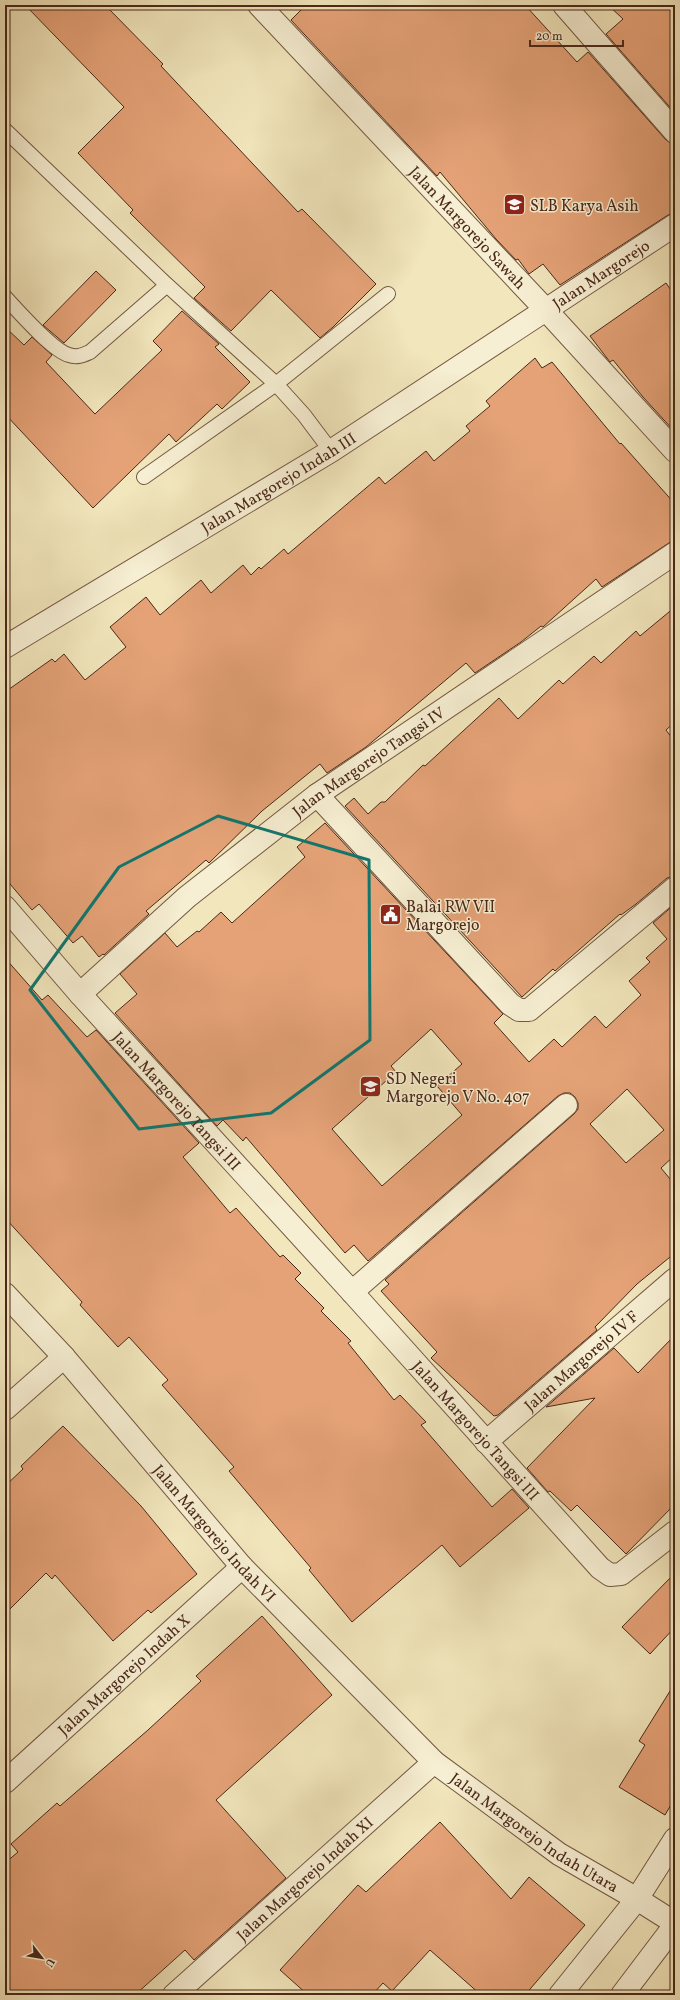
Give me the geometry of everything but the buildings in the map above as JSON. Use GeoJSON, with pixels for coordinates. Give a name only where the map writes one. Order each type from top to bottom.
{"type":"FeatureCollection","features":[{"type":"Feature","properties":{"kind":"street","name":"Jalan Margorejo Sawah"},"geometry":{"type":"LineString","coordinates":[[259,5],[546,310],[675,451]]}},
{"type":"Feature","properties":{"kind":"street"},"geometry":{"type":"LineString","coordinates":[[564,5],[675,132]]}},
{"type":"Feature","properties":{"kind":"street","name":"Jalan Margorejo"},"geometry":{"type":"LineString","coordinates":[[546,310],[675,225]]}},
{"type":"Feature","properties":{"kind":"street","name":"Jalan Margorejo Indah III"},"geometry":{"type":"LineString","coordinates":[[5,647],[331,451],[546,310]]}},
{"type":"Feature","properties":{"kind":"street","name":"Jalan Margorejo Tangsi IV"},"geometry":{"type":"LineString","coordinates":[[80,994],[187,897],[317,795],[675,553]]}},
{"type":"Feature","properties":{"kind":"street"},"geometry":{"type":"LineString","coordinates":[[317,795],[510,1004],[519,1010],[529,1010],[675,888]]}},
{"type":"Feature","properties":{"kind":"street","name":"Jalan Margorejo Tangsi III"},"geometry":{"type":"LineString","coordinates":[[5,907],[80,994],[352,1292],[600,1568],[610,1575],[621,1574],[675,1532]]}},
{"type":"Feature","properties":{"kind":"street"},"geometry":{"type":"LineString","coordinates":[[352,1292],[566,1105]]}},
{"type":"Feature","properties":{"kind":"street","name":"Jalan Margorejo IV F"},"geometry":{"type":"LineString","coordinates":[[486,1442],[673,1287]]}},
{"type":"Feature","properties":{"kind":"street","name":"Jalan Margorejo Indah VI"},"geometry":{"type":"LineString","coordinates":[[5,1294],[64,1357],[242,1567],[434,1762]]}},
{"type":"Feature","properties":{"kind":"street"},"geometry":{"type":"LineString","coordinates":[[5,1409],[64,1357]]}},
{"type":"Feature","properties":{"kind":"street","name":"Jalan Margorejo Indah X"},"geometry":{"type":"LineString","coordinates":[[5,1782],[242,1567]]}},
{"type":"Feature","properties":{"kind":"street","name":"Jalan Margorejo Indah Utara"},"geometry":{"type":"LineString","coordinates":[[434,1762],[559,1854],[637,1899],[675,1924],[622,1995]]}},
{"type":"Feature","properties":{"kind":"street","name":"Jalan Margorejo Indah XI"},"geometry":{"type":"LineString","coordinates":[[174,1995],[434,1762]]}},
{"type":"Feature","properties":{"kind":"street","name":"Jalan Margorejo Indah Utara"},"geometry":{"type":"LineString","coordinates":[[560,1995],[637,1899],[675,1839]]}},
{"type":"Feature","properties":{"kind":"lane"},"geometry":{"type":"LineString","coordinates":[[5,130],[168,285],[276,384],[304,415],[331,451]]}},
{"type":"Feature","properties":{"kind":"lane"},"geometry":{"type":"LineString","coordinates":[[5,297],[52,345],[62,353],[79,356],[90,352],[168,285]]}},
{"type":"Feature","properties":{"kind":"lane"},"geometry":{"type":"LineString","coordinates":[[144,477],[276,384],[388,294]]}},
{"type":"Feature","properties":{"kind":"highlighted area"},"geometry":{"type":"Polygon","coordinates":[[[218,816],[369,860],[370,1040],[271,1113],[139,1129],[30,990],[119,867],[218,816]]]}},
{"type":"Feature","properties":{"kind":"place","name":"SLB Karya Asih"},"geometry":{"type":"Point","coordinates":[514,205]}},
{"type":"Feature","properties":{"kind":"place","name":"Balai RW VII Margorejo"},"geometry":{"type":"Point","coordinates":[390,915]}},
{"type":"Feature","properties":{"kind":"place","name":"SD Negeri Margorejo V No. 407"},"geometry":{"type":"Point","coordinates":[371,1087]}}]}
